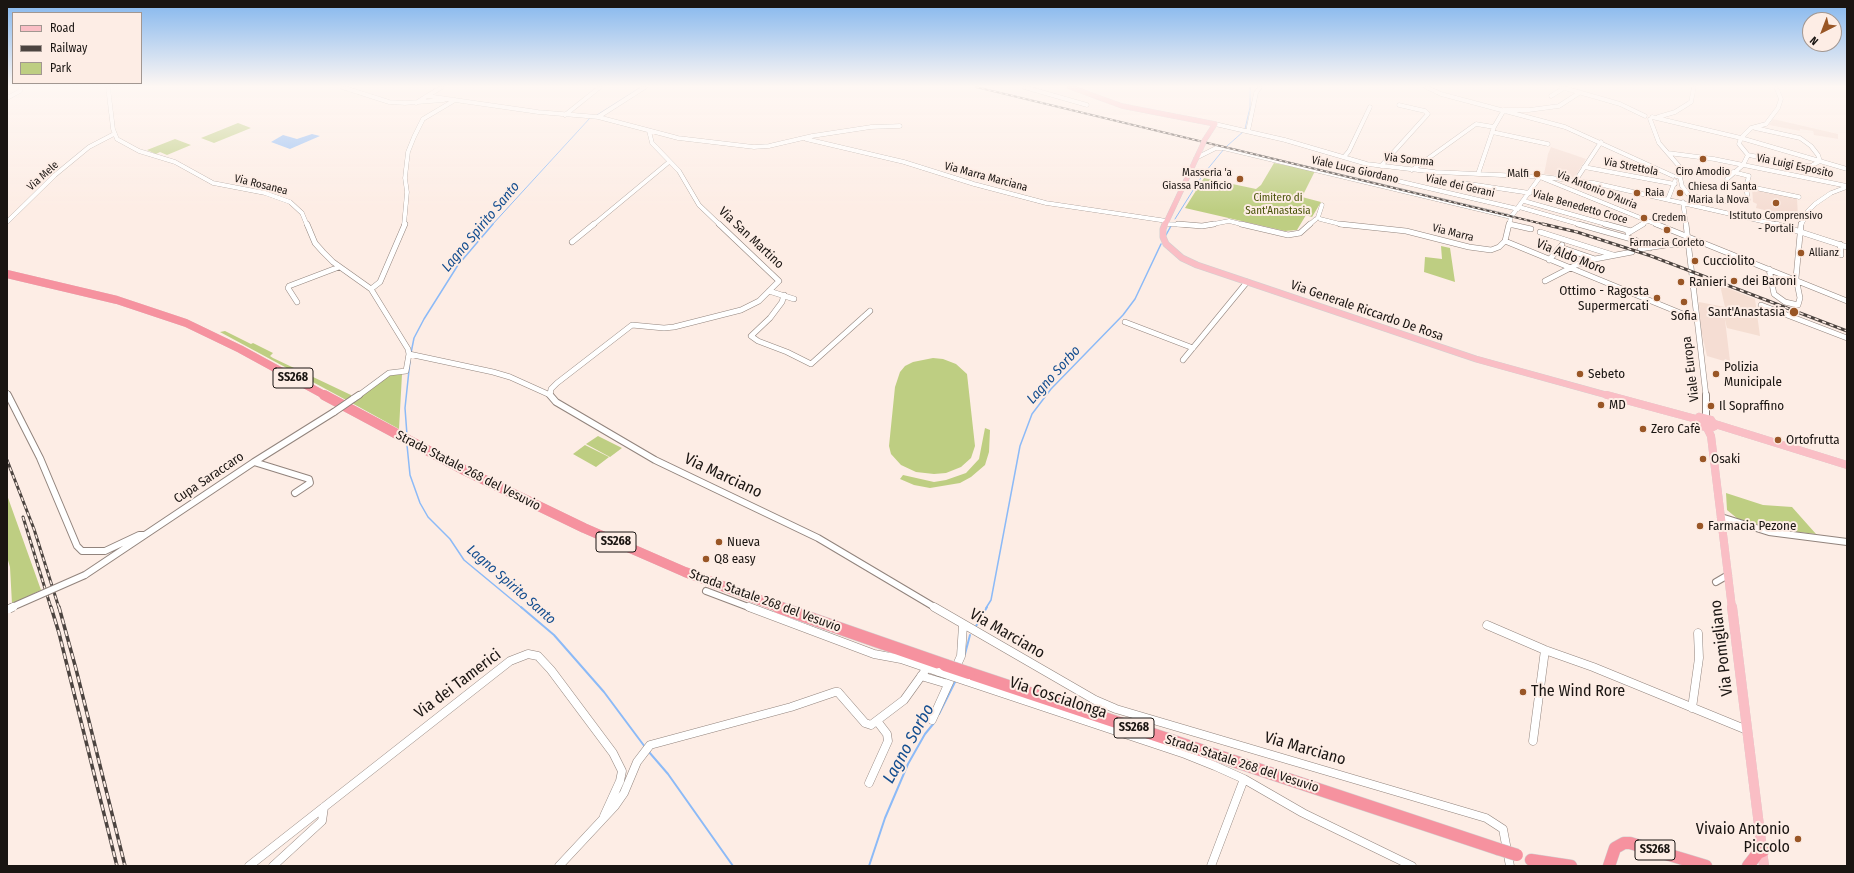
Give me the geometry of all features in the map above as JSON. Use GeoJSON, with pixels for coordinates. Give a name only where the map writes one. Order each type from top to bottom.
{"type":"FeatureCollection","features":[{"type":"Feature","properties":{"kind":"highway","name":"Strada Statale 268 del Vesuvio"},"geometry":{"type":"LineString","coordinates":[[7,274],[117,300],[186,323],[223,340],[466,471],[596,534],[685,572],[968,677],[1300,783],[1498,849],[1514,861],[1531,860],[1550,866]]}},
{"type":"Feature","properties":{"kind":"highway","name":"SS268"},"geometry":{"type":"LineString","coordinates":[[1613,863],[1615,848],[1624,843],[1630,843],[1706,866]]}},
{"type":"Feature","properties":{"kind":"highway"},"geometry":{"type":"LineString","coordinates":[[1748,866],[1758,853],[1763,851]]}},
{"type":"Feature","properties":{"kind":"highway","name":"SS268"},"geometry":{"type":"LineString","coordinates":[[1531,860],[1571,866]]}},
{"type":"Feature","properties":{"kind":"main road","name":"Via Generale Riccardo De Rosa"},"geometry":{"type":"LineString","coordinates":[[1212,128],[1203,142],[1163,232],[1164,242],[1177,255],[1197,266],[1476,359],[1696,419]]}},
{"type":"Feature","properties":{"kind":"main road"},"geometry":{"type":"LineString","coordinates":[[1711,426],[1706,418],[1699,417],[1696,419],[1699,424],[1711,426],[1847,465]]}},
{"type":"Feature","properties":{"kind":"main road","name":"Via Pomigliano"},"geometry":{"type":"LineString","coordinates":[[1711,426],[1764,866]]}},
{"type":"Feature","properties":{"kind":"street"},"geometry":{"type":"LineString","coordinates":[[113,128],[114,134]]}},
{"type":"Feature","properties":{"kind":"street"},"geometry":{"type":"LineString","coordinates":[[371,289],[380,282],[405,223],[407,192],[405,178],[408,152],[419,128]]}},
{"type":"Feature","properties":{"kind":"street"},"geometry":{"type":"LineString","coordinates":[[637,128],[687,140],[750,146],[769,146],[802,138],[865,128]]}},
{"type":"Feature","properties":{"kind":"street","name":"Via Somma"},"geometry":{"type":"LineString","coordinates":[[1232,128],[1381,166],[1412,170],[1576,180],[1763,220],[1847,247]]}},
{"type":"Feature","properties":{"kind":"street"},"geometry":{"type":"LineString","coordinates":[[1344,157],[1349,151],[1360,128]]}},
{"type":"Feature","properties":{"kind":"street"},"geometry":{"type":"LineString","coordinates":[[1381,166],[1416,128]]}},
{"type":"Feature","properties":{"kind":"street"},"geometry":{"type":"LineString","coordinates":[[1412,170],[1471,128]]}},
{"type":"Feature","properties":{"kind":"street"},"geometry":{"type":"LineString","coordinates":[[1478,174],[1494,128]]}},
{"type":"Feature","properties":{"kind":"street"},"geometry":{"type":"LineString","coordinates":[[1563,128],[1601,142],[1673,176],[1680,177]]}},
{"type":"Feature","properties":{"kind":"street"},"geometry":{"type":"LineString","coordinates":[[1654,128],[1659,143],[1680,168],[1682,186],[1697,205]]}},
{"type":"Feature","properties":{"kind":"street"},"geometry":{"type":"LineString","coordinates":[[1700,128],[1847,169]]}},
{"type":"Feature","properties":{"kind":"street"},"geometry":{"type":"LineString","coordinates":[[1752,128],[1741,138],[1739,142],[1748,155],[1807,166],[1815,165],[1820,161]]}},
{"type":"Feature","properties":{"kind":"street"},"geometry":{"type":"LineString","coordinates":[[1756,128],[1800,138],[1811,146],[1820,161]]}},
{"type":"Feature","properties":{"kind":"street"},"geometry":{"type":"LineString","coordinates":[[1792,130],[1794,136]]}},
{"type":"Feature","properties":{"kind":"street","name":"Via San Martino"},"geometry":{"type":"LineString","coordinates":[[550,395],[551,389],[557,383],[632,325],[664,328],[692,323],[751,306],[769,291],[779,280],[699,205],[679,171],[652,143],[649,131]]}},
{"type":"Feature","properties":{"kind":"street"},"geometry":{"type":"LineString","coordinates":[[1492,132],[1548,144]]}},
{"type":"Feature","properties":{"kind":"street","name":"Via Mele"},"geometry":{"type":"LineString","coordinates":[[7,222],[89,147],[114,134]]}},
{"type":"Feature","properties":{"kind":"street","name":"Via Rosanea"},"geometry":{"type":"LineString","coordinates":[[114,134],[123,144],[138,151],[175,162],[213,183],[265,193],[290,202],[302,213],[315,243],[339,267],[371,289],[408,349],[409,354]]}},
{"type":"Feature","properties":{"kind":"street","name":"Via Marra Marciana"},"geometry":{"type":"LineString","coordinates":[[802,138],[904,162],[974,184],[1046,203],[1167,221]]}},
{"type":"Feature","properties":{"kind":"street"},"geometry":{"type":"LineString","coordinates":[[1576,180],[1601,142]]}},
{"type":"Feature","properties":{"kind":"street","name":"Viale Luca Giordano"},"geometry":{"type":"LineString","coordinates":[[1196,158],[1216,148],[1224,148],[1511,217]]}},
{"type":"Feature","properties":{"kind":"street","name":"Via Luigi Esposito"},"geometry":{"type":"LineString","coordinates":[[1668,153],[1714,159],[1847,187]]}},
{"type":"Feature","properties":{"kind":"street"},"geometry":{"type":"LineString","coordinates":[[1727,178],[1743,165],[1748,155]]}},
{"type":"Feature","properties":{"kind":"street"},"geometry":{"type":"LineString","coordinates":[[572,242],[669,162]]}},
{"type":"Feature","properties":{"kind":"street","name":"Via Strettola"},"geometry":{"type":"LineString","coordinates":[[1584,166],[1675,184]]}},
{"type":"Feature","properties":{"kind":"street"},"geometry":{"type":"LineString","coordinates":[[1690,196],[1731,202],[1748,200],[1747,184],[1749,176],[1733,172]]}},
{"type":"Feature","properties":{"kind":"street"},"geometry":{"type":"LineString","coordinates":[[1460,195],[1465,173]]}},
{"type":"Feature","properties":{"kind":"street"},"geometry":{"type":"LineString","coordinates":[[1668,199],[1675,184],[1673,176]]}},
{"type":"Feature","properties":{"kind":"street"},"geometry":{"type":"LineString","coordinates":[[1505,241],[1511,217],[1530,194],[1540,177]]}},
{"type":"Feature","properties":{"kind":"street","name":"Via Antonio D'Auria"},"geometry":{"type":"LineString","coordinates":[[1540,177],[1847,301]]}},
{"type":"Feature","properties":{"kind":"street","name":"Viale dei Gerani"},"geometry":{"type":"LineString","coordinates":[[1398,181],[1518,208],[1622,236],[1650,248]]}},
{"type":"Feature","properties":{"kind":"street"},"geometry":{"type":"LineString","coordinates":[[1463,183],[1530,194]]}},
{"type":"Feature","properties":{"kind":"street"},"geometry":{"type":"LineString","coordinates":[[1747,184],[1799,197]]}},
{"type":"Feature","properties":{"kind":"street"},"geometry":{"type":"LineString","coordinates":[[1769,269],[1774,294],[1785,302],[1798,305],[1800,298],[1798,281],[1796,278],[1799,231],[1811,207],[1825,197],[1847,187]]}},
{"type":"Feature","properties":{"kind":"street","name":"Viale Benedetto Croce"},"geometry":{"type":"LineString","coordinates":[[1524,201],[1630,231]]}},
{"type":"Feature","properties":{"kind":"street","name":"Viale Europa"},"geometry":{"type":"LineString","coordinates":[[1682,202],[1707,404],[1706,418]]}},
{"type":"Feature","properties":{"kind":"street"},"geometry":{"type":"LineString","coordinates":[[1167,221],[1202,226],[1229,222],[1288,235],[1300,233],[1318,218],[1322,205]]}},
{"type":"Feature","properties":{"kind":"street","name":"Via Marra"},"geometry":{"type":"LineString","coordinates":[[1318,218],[1345,225],[1406,231],[1485,250],[1495,249],[1505,241]]}},
{"type":"Feature","properties":{"kind":"street"},"geometry":{"type":"LineString","coordinates":[[1622,236],[1647,221]]}},
{"type":"Feature","properties":{"kind":"street"},"geometry":{"type":"LineString","coordinates":[[1509,224],[1531,229]]}},
{"type":"Feature","properties":{"kind":"street"},"geometry":{"type":"LineString","coordinates":[[1540,232],[1613,255]]}},
{"type":"Feature","properties":{"kind":"street"},"geometry":{"type":"LineString","coordinates":[[1549,260],[1565,240]]}},
{"type":"Feature","properties":{"kind":"street","name":"Via Aldo Moro"},"geometry":{"type":"LineString","coordinates":[[1505,241],[1696,319]]}},
{"type":"Feature","properties":{"kind":"street"},"geometry":{"type":"LineString","coordinates":[[1840,244],[1841,255]]}},
{"type":"Feature","properties":{"kind":"street"},"geometry":{"type":"LineString","coordinates":[[1640,249],[1666,245],[1687,245]]}},
{"type":"Feature","properties":{"kind":"street"},"geometry":{"type":"LineString","coordinates":[[1560,247],[1595,259]]}},
{"type":"Feature","properties":{"kind":"street"},"geometry":{"type":"LineString","coordinates":[[1545,281],[1570,268],[1595,259],[1632,252]]}},
{"type":"Feature","properties":{"kind":"street"},"geometry":{"type":"LineString","coordinates":[[297,302],[288,288],[289,286],[339,267]]}},
{"type":"Feature","properties":{"kind":"street"},"geometry":{"type":"LineString","coordinates":[[1182,360],[1247,282]]}},
{"type":"Feature","properties":{"kind":"street"},"geometry":{"type":"LineString","coordinates":[[769,291],[794,299]]}},
{"type":"Feature","properties":{"kind":"street"},"geometry":{"type":"LineString","coordinates":[[784,295],[782,302],[776,311],[752,334],[752,337],[758,342],[787,352],[811,364],[870,311]]}},
{"type":"Feature","properties":{"kind":"street"},"geometry":{"type":"LineString","coordinates":[[1761,305],[1847,338]]}},
{"type":"Feature","properties":{"kind":"street"},"geometry":{"type":"LineString","coordinates":[[1125,322],[1193,348]]}},
{"type":"Feature","properties":{"kind":"street","name":"Via Marciano"},"geometry":{"type":"LineString","coordinates":[[409,354],[493,372],[510,377],[550,395],[556,402],[642,453],[756,506],[818,538],[963,625],[1095,700],[1116,709],[1486,818],[1503,829],[1514,861]]}},
{"type":"Feature","properties":{"kind":"street","name":"Cupa Saraccaro"},"geometry":{"type":"LineString","coordinates":[[8,609],[85,575],[254,462],[334,412],[389,373],[395,371],[406,371],[409,354]]}},
{"type":"Feature","properties":{"kind":"street"},"geometry":{"type":"LineString","coordinates":[[7,393],[40,458],[77,546],[82,551],[105,551],[139,535],[146,534]]}},
{"type":"Feature","properties":{"kind":"street"},"geometry":{"type":"LineString","coordinates":[[254,462],[309,479],[310,482],[295,493]]}},
{"type":"Feature","properties":{"kind":"street"},"geometry":{"type":"LineString","coordinates":[[1721,517],[1769,532],[1847,542]]}},
{"type":"Feature","properties":{"kind":"street"},"geometry":{"type":"LineString","coordinates":[[1716,582],[1728,575]]}},
{"type":"Feature","properties":{"kind":"street"},"geometry":{"type":"LineString","coordinates":[[706,591],[874,654],[901,659],[927,668],[942,668]]}},
{"type":"Feature","properties":{"kind":"street"},"geometry":{"type":"LineString","coordinates":[[932,720],[961,656],[963,625]]}},
{"type":"Feature","properties":{"kind":"street"},"geometry":{"type":"LineString","coordinates":[[1486,625],[1747,730]]}},
{"type":"Feature","properties":{"kind":"street"},"geometry":{"type":"LineString","coordinates":[[1692,708],[1699,658],[1698,633]]}},
{"type":"Feature","properties":{"kind":"street"},"geometry":{"type":"LineString","coordinates":[[1533,741],[1545,650]]}},
{"type":"Feature","properties":{"kind":"street","name":"Via dei Tamerici"},"geometry":{"type":"LineString","coordinates":[[249,866],[510,661],[528,654],[538,656],[551,670],[613,753],[622,771],[620,781],[604,816]]}},
{"type":"Feature","properties":{"kind":"street"},"geometry":{"type":"LineString","coordinates":[[559,866],[604,816],[615,806],[624,793],[637,762],[650,745],[656,742],[791,707],[835,692],[838,692],[869,725],[877,721],[904,700],[927,668]]}},
{"type":"Feature","properties":{"kind":"street"},"geometry":{"type":"LineString","coordinates":[[921,676],[948,684]]}},
{"type":"Feature","properties":{"kind":"street","name":"Via Coscialonga"},"geometry":{"type":"LineString","coordinates":[[968,677],[1185,754],[1244,779],[1297,810],[1412,866]]}},
{"type":"Feature","properties":{"kind":"street"},"geometry":{"type":"LineString","coordinates":[[869,783],[888,741],[887,734],[877,721]]}},
{"type":"Feature","properties":{"kind":"street"},"geometry":{"type":"LineString","coordinates":[[1210,866],[1244,779]]}},
{"type":"Feature","properties":{"kind":"street"},"geometry":{"type":"LineString","coordinates":[[273,866],[322,821],[324,807]]}},
{"type":"Feature","properties":{"kind":"shaded area"},"geometry":{"type":"Polygon","coordinates":[[[1783,128],[1811,128],[1838,134],[1838,139],[1814,135],[1813,131],[1800,129],[1800,131],[1783,128]]]}},
{"type":"Feature","properties":{"kind":"shaded area"},"geometry":{"type":"Polygon","coordinates":[[[1551,147],[1586,159],[1574,178],[1544,174],[1551,147]]]}},
{"type":"Feature","properties":{"kind":"shaded area","name":"Istituto Comprensivo - Portali"},"geometry":{"type":"Polygon","coordinates":[[[1752,187],[1797,197],[1798,218],[1756,208],[1757,204],[1753,202],[1752,187]]]}},
{"type":"Feature","properties":{"kind":"shaded area"},"geometry":{"type":"Polygon","coordinates":[[[1720,285],[1755,299],[1760,336],[1727,328],[1725,320],[1720,315],[1699,306],[1699,302],[1725,307],[1720,285]]]}},
{"type":"Feature","properties":{"kind":"shaded area"},"geometry":{"type":"Polygon","coordinates":[[[1699,306],[1713,311],[1725,320],[1730,361],[1725,359],[1724,361],[1707,356],[1701,330],[1699,306]]]}},
{"type":"Feature","properties":{"kind":"green space"},"geometry":{"type":"Polygon","coordinates":[[[226,128],[251,128],[214,143],[201,138],[226,128]]]}},
{"type":"Feature","properties":{"kind":"green space"},"geometry":{"type":"Polygon","coordinates":[[[175,139],[191,145],[167,155],[160,152],[156,154],[147,150],[175,139]]]}},
{"type":"Feature","properties":{"kind":"green space","name":"Cimitero di Sant'Anastasia"},"geometry":{"type":"Polygon","coordinates":[[[1274,163],[1315,171],[1302,197],[1321,202],[1312,217],[1306,215],[1297,230],[1285,231],[1185,208],[1204,178],[1256,189],[1261,185],[1274,163]]]}},
{"type":"Feature","properties":{"kind":"green space"},"geometry":{"type":"Polygon","coordinates":[[[1441,246],[1450,248],[1455,282],[1424,272],[1425,257],[1442,259],[1441,246]]]}},
{"type":"Feature","properties":{"kind":"green space"},"geometry":{"type":"Polygon","coordinates":[[[225,331],[273,353],[270,356],[273,358],[351,395],[352,397],[348,401],[220,332],[225,331]]]}},
{"type":"Feature","properties":{"kind":"green space"},"geometry":{"type":"Polygon","coordinates":[[[933,358],[943,359],[956,364],[967,374],[975,446],[971,458],[961,467],[946,473],[934,474],[916,472],[901,465],[891,454],[889,446],[895,387],[900,372],[905,366],[913,362],[933,358]]]}},
{"type":"Feature","properties":{"kind":"green space"},"geometry":{"type":"Polygon","coordinates":[[[402,374],[399,429],[350,402],[388,375],[402,374]]]}},
{"type":"Feature","properties":{"kind":"green space"},"geometry":{"type":"Polygon","coordinates":[[[985,428],[990,430],[989,452],[985,465],[971,477],[960,483],[930,488],[914,485],[900,479],[903,475],[934,482],[946,480],[966,473],[979,459],[985,428]]]}},
{"type":"Feature","properties":{"kind":"green space"},"geometry":{"type":"Polygon","coordinates":[[[598,436],[622,448],[610,457],[586,444],[598,436]]]}},
{"type":"Feature","properties":{"kind":"green space"},"geometry":{"type":"Polygon","coordinates":[[[585,445],[609,457],[596,467],[573,454],[585,445]]]}},
{"type":"Feature","properties":{"kind":"green space"},"geometry":{"type":"Polygon","coordinates":[[[1726,493],[1763,505],[1792,507],[1816,534],[1771,529],[1738,519],[1727,510],[1726,493]]]}},
{"type":"Feature","properties":{"kind":"green space"},"geometry":{"type":"Polygon","coordinates":[[[7,495],[41,590],[12,604],[10,567],[7,557],[7,495]]]}},
{"type":"Feature","properties":{"kind":"water"},"geometry":{"type":"Polygon","coordinates":[[[312,134],[320,136],[290,149],[271,142],[283,135],[297,139],[312,134]]]}},
{"type":"Feature","properties":{"kind":"waterway","name":"Lagno Spirito Santo"},"geometry":{"type":"LineString","coordinates":[[492,225],[581,128]]}},
{"type":"Feature","properties":{"kind":"waterway","name":"Lagno Sorbo"},"geometry":{"type":"LineString","coordinates":[[1227,146],[1244,131]]}},
{"type":"Feature","properties":{"kind":"waterway","name":"Lagno Sorbo"},"geometry":{"type":"LineString","coordinates":[[1175,219],[1202,176],[1224,149]]}},
{"type":"Feature","properties":{"kind":"waterway","name":"Lagno Spirito Santo"},"geometry":{"type":"LineString","coordinates":[[411,353],[414,338],[424,319],[458,265],[493,224]]}},
{"type":"Feature","properties":{"kind":"waterway","name":"Lagno Sorbo"},"geometry":{"type":"LineString","coordinates":[[1166,235],[1172,224]]}},
{"type":"Feature","properties":{"kind":"waterway","name":"Lagno Sorbo"},"geometry":{"type":"LineString","coordinates":[[986,608],[991,600],[1020,446],[1032,414],[1051,389],[1123,315],[1135,299],[1161,244]]}},
{"type":"Feature","properties":{"kind":"waterway","name":"Lagno Spirito Santo"},"geometry":{"type":"LineString","coordinates":[[407,435],[405,408],[410,361]]}},
{"type":"Feature","properties":{"kind":"waterway","name":"Lagno Spirito Santo"},"geometry":{"type":"LineString","coordinates":[[407,445],[410,475],[420,503],[428,517],[450,539],[464,560],[522,608]]}},
{"type":"Feature","properties":{"kind":"waterway","name":"Lagno Spirito Santo"},"geometry":{"type":"LineString","coordinates":[[521,607],[554,635],[604,692],[645,747]]}},
{"type":"Feature","properties":{"kind":"waterway","name":"Lagno Sorbo"},"geometry":{"type":"LineString","coordinates":[[975,628],[987,607]]}},
{"type":"Feature","properties":{"kind":"waterway","name":"Lagno Sorbo"},"geometry":{"type":"LineString","coordinates":[[965,654],[970,635]]}},
{"type":"Feature","properties":{"kind":"waterway","name":"Lagno Sorbo"},"geometry":{"type":"LineString","coordinates":[[939,714],[956,680]]}},
{"type":"Feature","properties":{"kind":"waterway","name":"Lagno Sorbo"},"geometry":{"type":"LineString","coordinates":[[869,866],[885,818],[908,764],[925,734],[934,723]]}},
{"type":"Feature","properties":{"kind":"waterway","name":"Lagno Spirito Santo"},"geometry":{"type":"LineString","coordinates":[[649,752],[668,774],[733,866]]}},
{"type":"Feature","properties":{"kind":"railway"},"geometry":{"type":"LineString","coordinates":[[1145,128],[1547,225]]}},
{"type":"Feature","properties":{"kind":"railway"},"geometry":{"type":"LineString","coordinates":[[1543,224],[1577,232],[1651,256],[1847,331]]}},
{"type":"Feature","properties":{"kind":"railway"},"geometry":{"type":"LineString","coordinates":[[7,460],[34,529],[59,608]]}},
{"type":"Feature","properties":{"kind":"railway"},"geometry":{"type":"LineString","coordinates":[[23,517],[51,608]]}},
{"type":"Feature","properties":{"kind":"railway"},"geometry":{"type":"LineString","coordinates":[[51,607],[59,633],[117,866]]}},
{"type":"Feature","properties":{"kind":"railway"},"geometry":{"type":"LineString","coordinates":[[59,607],[125,866]]}},
{"type":"Feature","properties":{"kind":"place","name":"Ciro Amodio"},"geometry":{"type":"Point","coordinates":[1703,159]}},
{"type":"Feature","properties":{"kind":"place","name":"Malfi"},"geometry":{"type":"Point","coordinates":[1537,174]}},
{"type":"Feature","properties":{"kind":"place","name":"Masseria 'a Giassa Panificio"},"geometry":{"type":"Point","coordinates":[1240,179]}},
{"type":"Feature","properties":{"kind":"place","name":"Raia"},"geometry":{"type":"Point","coordinates":[1637,193]}},
{"type":"Feature","properties":{"kind":"place","name":"Chiesa di Santa Maria la Nova"},"geometry":{"type":"Point","coordinates":[1680,193]}},
{"type":"Feature","properties":{"kind":"place","name":"Istituto Comprensivo - Portali"},"geometry":{"type":"Point","coordinates":[1776,203]}},
{"type":"Feature","properties":{"kind":"place","name":"Credem"},"geometry":{"type":"Point","coordinates":[1644,218]}},
{"type":"Feature","properties":{"kind":"place","name":"Farmacia Corleto"},"geometry":{"type":"Point","coordinates":[1667,230]}},
{"type":"Feature","properties":{"kind":"place","name":"Allianz"},"geometry":{"type":"Point","coordinates":[1801,253]}},
{"type":"Feature","properties":{"kind":"place","name":"Cucciolito"},"geometry":{"type":"Point","coordinates":[1695,261]}},
{"type":"Feature","properties":{"kind":"place","name":"dei Baroni"},"geometry":{"type":"Point","coordinates":[1734,281]}},
{"type":"Feature","properties":{"kind":"place","name":"Ranieri"},"geometry":{"type":"Point","coordinates":[1681,282]}},
{"type":"Feature","properties":{"kind":"place","name":"Ottimo - Ragosta Supermercati"},"geometry":{"type":"Point","coordinates":[1657,298]}},
{"type":"Feature","properties":{"kind":"place","name":"Sofia"},"geometry":{"type":"Point","coordinates":[1684,302]}},
{"type":"Feature","properties":{"kind":"place","name":"Sant'Anastasia"},"geometry":{"type":"Point","coordinates":[1794,312]}},
{"type":"Feature","properties":{"kind":"place","name":"Sebeto"},"geometry":{"type":"Point","coordinates":[1580,374]}},
{"type":"Feature","properties":{"kind":"place","name":"Polizia Municipale"},"geometry":{"type":"Point","coordinates":[1716,374]}},
{"type":"Feature","properties":{"kind":"place","name":"MD"},"geometry":{"type":"Point","coordinates":[1601,405]}},
{"type":"Feature","properties":{"kind":"place","name":"Il Sopraffino"},"geometry":{"type":"Point","coordinates":[1711,406]}},
{"type":"Feature","properties":{"kind":"place","name":"Zero Cafè"},"geometry":{"type":"Point","coordinates":[1643,429]}},
{"type":"Feature","properties":{"kind":"place","name":"Ortofrutta"},"geometry":{"type":"Point","coordinates":[1778,440]}},
{"type":"Feature","properties":{"kind":"place","name":"Osaki"},"geometry":{"type":"Point","coordinates":[1703,459]}},
{"type":"Feature","properties":{"kind":"place","name":"Farmacia Pezone"},"geometry":{"type":"Point","coordinates":[1700,526]}},
{"type":"Feature","properties":{"kind":"place","name":"Nueva"},"geometry":{"type":"Point","coordinates":[719,542]}},
{"type":"Feature","properties":{"kind":"place","name":"Q8 easy"},"geometry":{"type":"Point","coordinates":[706,559]}},
{"type":"Feature","properties":{"kind":"place","name":"The Wind Rore"},"geometry":{"type":"Point","coordinates":[1523,692]}},
{"type":"Feature","properties":{"kind":"place","name":"Vivaio Antonio Piccolo"},"geometry":{"type":"Point","coordinates":[1798,839]}}]}
